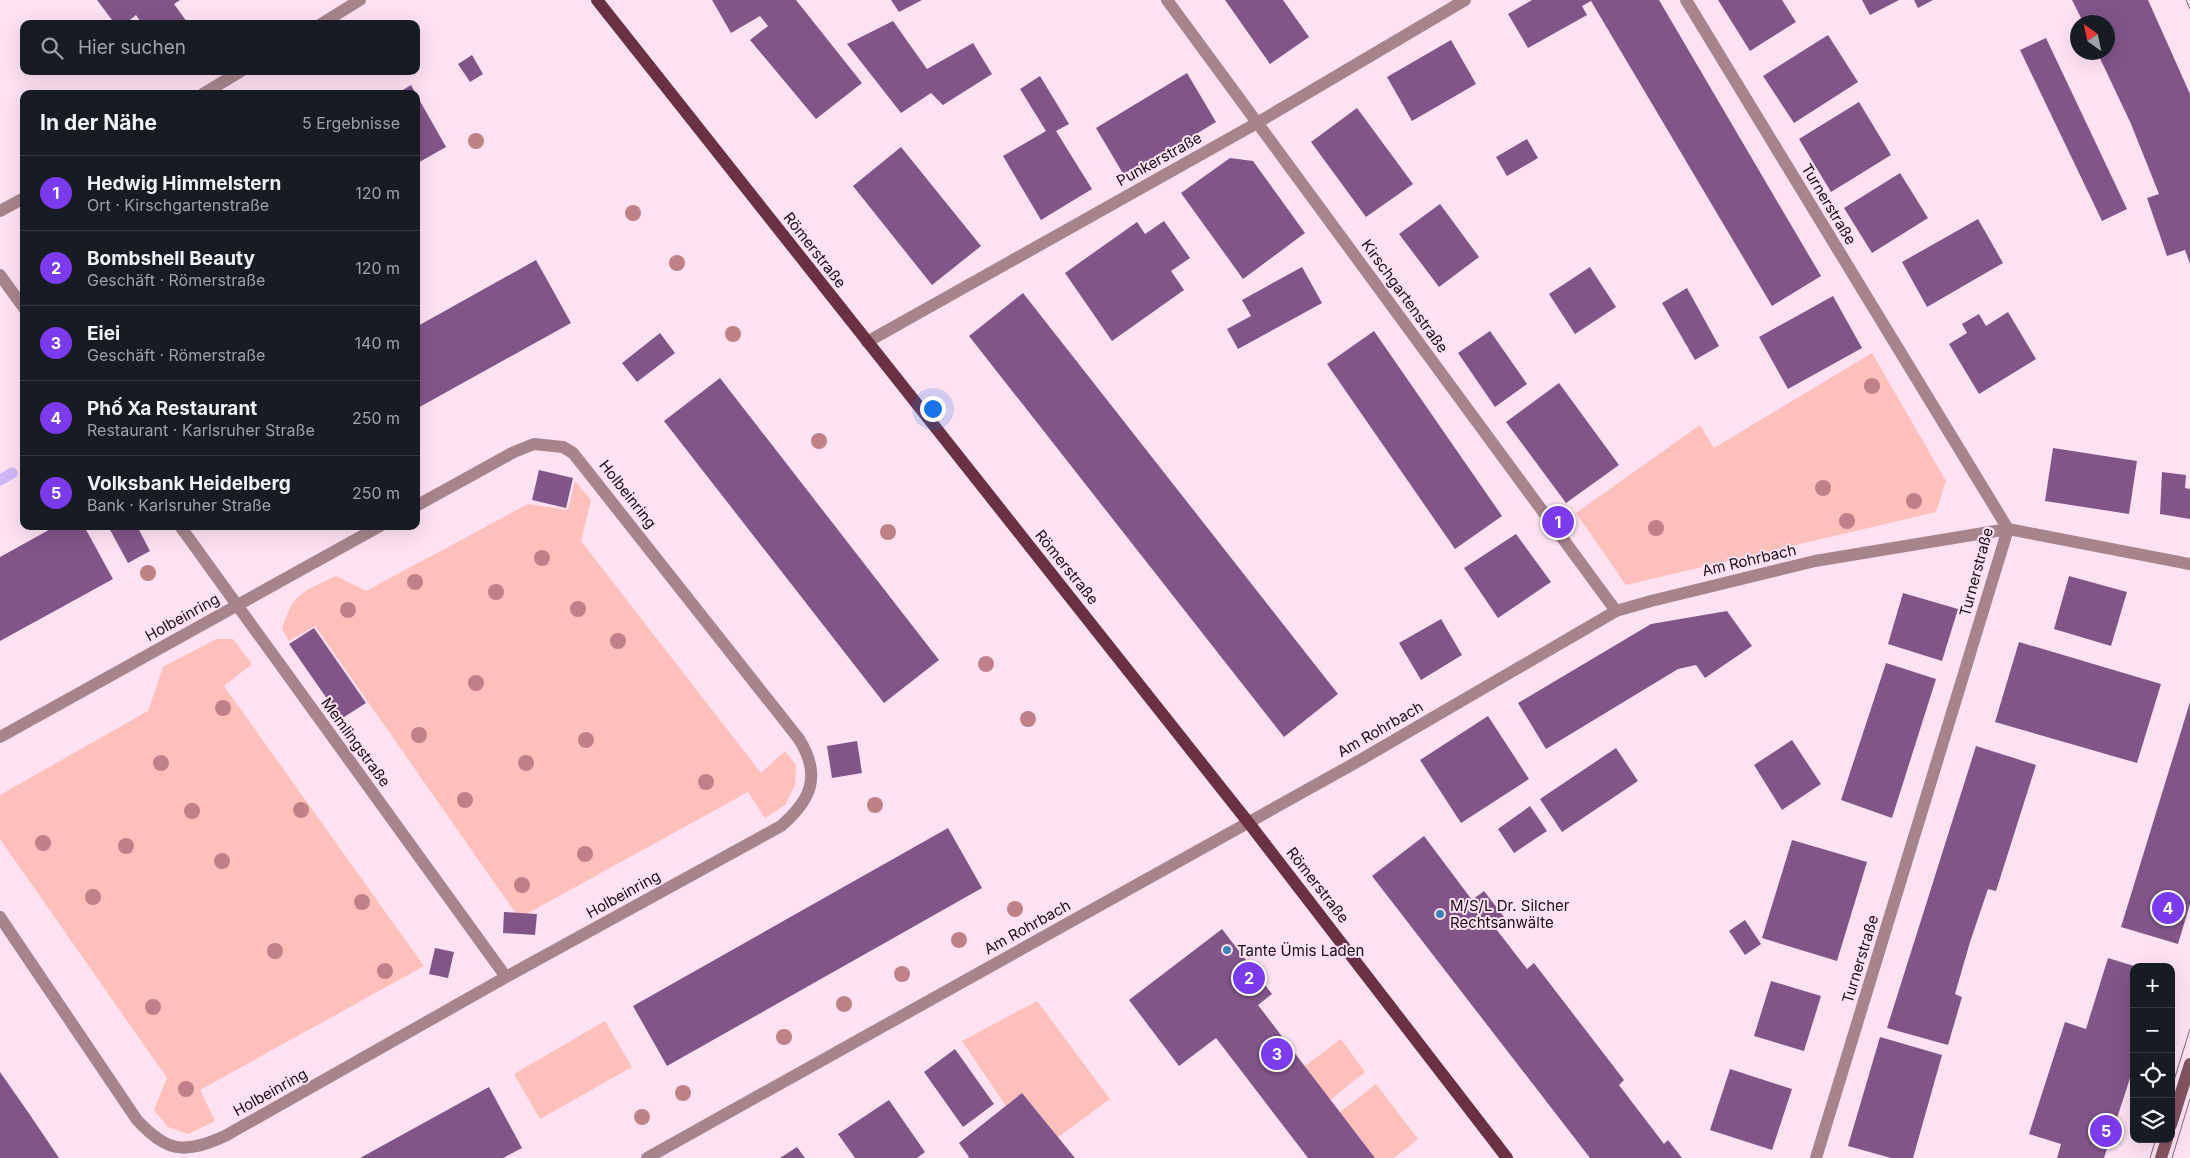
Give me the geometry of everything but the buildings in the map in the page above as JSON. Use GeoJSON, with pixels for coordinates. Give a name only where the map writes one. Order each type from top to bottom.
{"type":"FeatureCollection","features":[{"type":"Feature","properties":{"kind":"main road","name":"Römerstraße"},"geometry":{"type":"LineString","coordinates":[[597,0],[1248,822],[1507,1158]]}},
{"type":"Feature","properties":{"kind":"main road"},"geometry":{"type":"LineString","coordinates":[[2175,1112],[2190,1064]]}},
{"type":"Feature","properties":{"kind":"main road"},"geometry":{"type":"LineString","coordinates":[[2161,1158],[2166,1143]]}},
{"type":"Feature","properties":{"kind":"street"},"geometry":{"type":"LineString","coordinates":[[327,20],[360,0]]}},
{"type":"Feature","properties":{"kind":"street","name":"Kirschgartenstraße"},"geometry":{"type":"LineString","coordinates":[[1167,0],[1616,611]]}},
{"type":"Feature","properties":{"kind":"street","name":"Punkerstraße"},"geometry":{"type":"LineString","coordinates":[[867,342],[1257,122],[1465,0]]}},
{"type":"Feature","properties":{"kind":"street","name":"Turnerstraße"},"geometry":{"type":"LineString","coordinates":[[1686,0],[2008,529],[1816,1158]]}},
{"type":"Feature","properties":{"kind":"street"},"geometry":{"type":"LineString","coordinates":[[210,90],[234,75]]}},
{"type":"Feature","properties":{"kind":"street"},"geometry":{"type":"LineString","coordinates":[[0,211],[20,200]]}},
{"type":"Feature","properties":{"kind":"street"},"geometry":{"type":"LineString","coordinates":[[0,275],[20,302]]}},
{"type":"Feature","properties":{"kind":"street","name":"Holbeinring"},"geometry":{"type":"LineString","coordinates":[[0,918],[137,1120],[151,1135],[168,1145],[185,1148],[201,1147],[225,1136],[506,977],[781,826],[798,811],[806,799],[812,774],[807,752],[799,739],[573,453],[563,447],[534,444],[514,452],[420,504]]}},
{"type":"Feature","properties":{"kind":"street","name":"Am Rohrbach"},"geometry":{"type":"LineString","coordinates":[[647,1158],[1354,763],[1616,611],[1815,561],[2008,529],[2190,564]]}},
{"type":"Feature","properties":{"kind":"street","name":"Memlingstraße"},"geometry":{"type":"LineString","coordinates":[[183,530],[506,977]]}},
{"type":"Feature","properties":{"kind":"street","name":"Holbeinring"},"geometry":{"type":"LineString","coordinates":[[0,736],[373,530]]}},
{"type":"Feature","properties":{"kind":"shaded area"},"geometry":{"type":"Polygon","coordinates":[[[1872,353],[1946,481],[1936,512],[1626,585],[1576,513],[1700,425],[1714,448],[1872,353]]]}},
{"type":"Feature","properties":{"kind":"shaded area"},"geometry":{"type":"Polygon","coordinates":[[[575,481],[591,500],[581,541],[761,773],[785,751],[796,765],[795,785],[785,805],[765,818],[748,792],[519,918],[315,626],[289,641],[282,629],[290,607],[307,590],[336,576],[366,591],[528,504],[568,510],[575,481]]]}},
{"type":"Feature","properties":{"kind":"shaded area"},"geometry":{"type":"Polygon","coordinates":[[[216,639],[233,639],[252,664],[224,686],[424,966],[200,1090],[215,1121],[188,1134],[168,1127],[154,1110],[167,1078],[0,839],[0,795],[148,711],[163,667],[216,639]]]}},
{"type":"Feature","properties":{"kind":"shaded area"},"geometry":{"type":"Polygon","coordinates":[[[1037,1001],[1110,1099],[1058,1137],[1022,1093],[1006,1106],[962,1041],[1037,1001]]]}},
{"type":"Feature","properties":{"kind":"shaded area"},"geometry":{"type":"Polygon","coordinates":[[[605,1021],[632,1067],[540,1119],[514,1074],[605,1021]]]}},
{"type":"Feature","properties":{"kind":"shaded area"},"geometry":{"type":"Polygon","coordinates":[[[1341,1039],[1365,1072],[1330,1100],[1305,1066],[1341,1039]]]}},
{"type":"Feature","properties":{"kind":"shaded area"},"geometry":{"type":"Polygon","coordinates":[[[1376,1084],[1418,1139],[1394,1158],[1375,1158],[1340,1112],[1376,1084]]]}},
{"type":"Feature","properties":{"kind":"waterway"},"geometry":{"type":"LineString","coordinates":[[0,480],[12,473]]}},
{"type":"Feature","properties":{"kind":"tram line"},"geometry":{"type":"LineString","coordinates":[[2186,0],[2190,9]]}},
{"type":"Feature","properties":{"kind":"tram line"},"geometry":{"type":"LineString","coordinates":[[2175,1077],[2190,1029]]}},
{"type":"Feature","properties":{"kind":"tram line"},"geometry":{"type":"LineString","coordinates":[[2172,1158],[2190,1099]]}},
{"type":"Feature","properties":{"kind":"tram line"},"geometry":{"type":"LineString","coordinates":[[2150,1158],[2155,1143]]}},
{"type":"Feature","properties":{"kind":"place","name":"Hedwig Himmelstern"},"geometry":{"type":"Point","coordinates":[1558,522]}},
{"type":"Feature","properties":{"kind":"place","name":"Phố Xa Restaurant"},"geometry":{"type":"Point","coordinates":[2168,908]}},
{"type":"Feature","properties":{"kind":"place","name":"M/S/L Dr. Silcher Rechtsanwälte"},"geometry":{"type":"Point","coordinates":[1440,914]}},
{"type":"Feature","properties":{"kind":"place","name":"Tante Ümis Laden"},"geometry":{"type":"Point","coordinates":[1227,950]}},
{"type":"Feature","properties":{"kind":"place","name":"Bombshell Beauty"},"geometry":{"type":"Point","coordinates":[1249,978]}},
{"type":"Feature","properties":{"kind":"place","name":"Eiei"},"geometry":{"type":"Point","coordinates":[1277,1054]}},
{"type":"Feature","properties":{"kind":"place","name":"Volksbank Heidelberg"},"geometry":{"type":"Point","coordinates":[2106,1131]}}]}
